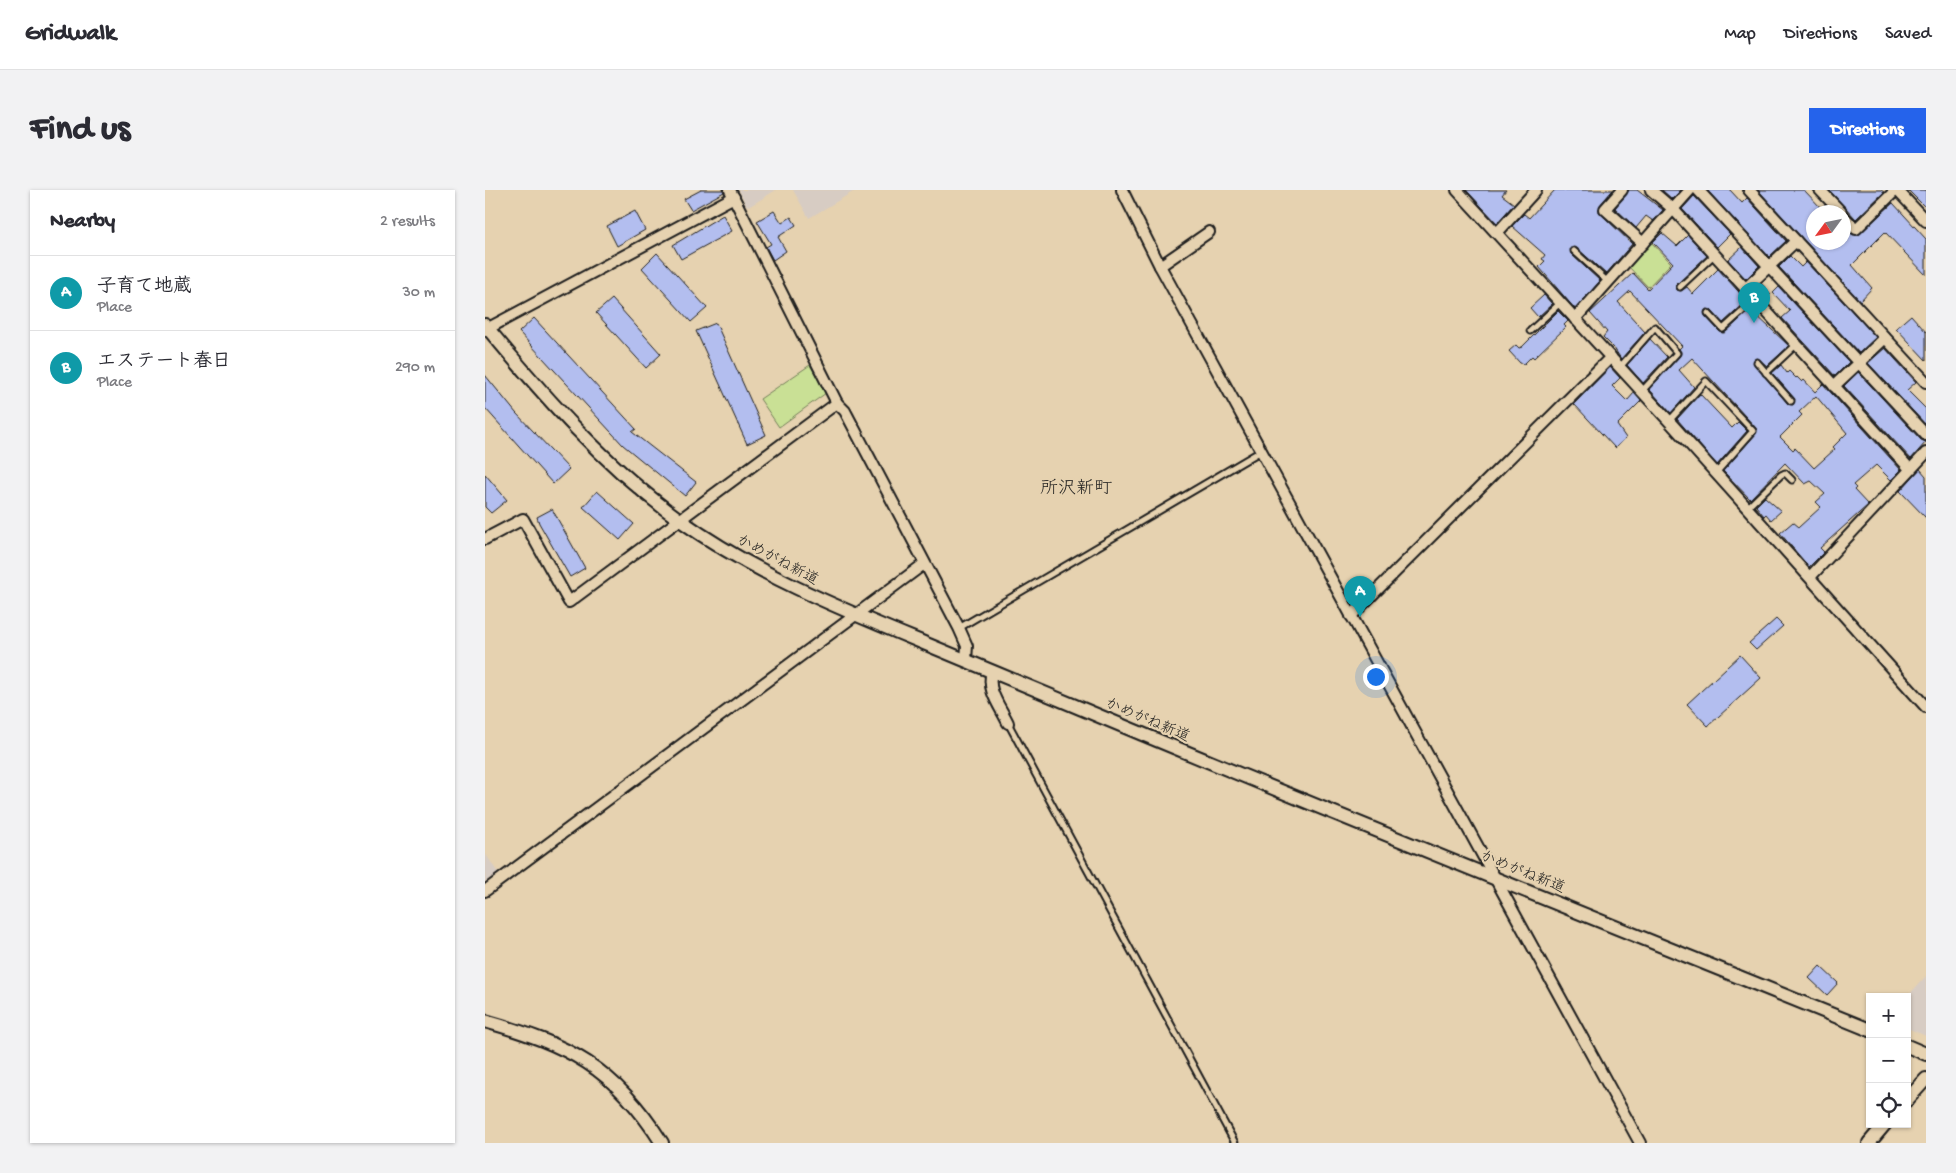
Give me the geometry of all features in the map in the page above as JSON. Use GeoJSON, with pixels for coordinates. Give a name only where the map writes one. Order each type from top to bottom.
{"type":"FeatureCollection","features":[{"type":"Feature","properties":{"kind":"street"},"geometry":{"type":"LineString","coordinates":[[1122,190],[1160,266],[1640,1143]]}},
{"type":"Feature","properties":{"kind":"street"},"geometry":{"type":"LineString","coordinates":[[1457,190],[1611,357],[1926,707]]}},
{"type":"Feature","properties":{"kind":"street"},"geometry":{"type":"LineString","coordinates":[[1497,233],[1536,190]]}},
{"type":"Feature","properties":{"kind":"street"},"geometry":{"type":"LineString","coordinates":[[1622,190],[1605,210],[1643,243]]}},
{"type":"Feature","properties":{"kind":"street"},"geometry":{"type":"LineString","coordinates":[[1651,190],[1673,209],[1910,470]]}},
{"type":"Feature","properties":{"kind":"street"},"geometry":{"type":"LineString","coordinates":[[1575,319],[1690,190]]}},
{"type":"Feature","properties":{"kind":"street"},"geometry":{"type":"LineString","coordinates":[[1698,190],[1926,435]]}},
{"type":"Feature","properties":{"kind":"street"},"geometry":{"type":"LineString","coordinates":[[1749,190],[1926,382]]}},
{"type":"Feature","properties":{"kind":"street"},"geometry":{"type":"LineString","coordinates":[[1820,190],[1834,205]]}},
{"type":"Feature","properties":{"kind":"street"},"geometry":{"type":"LineString","coordinates":[[1851,224],[1856,229],[1896,190],[1926,221]]}},
{"type":"Feature","properties":{"kind":"street"},"geometry":{"type":"LineString","coordinates":[[486,328],[732,194],[837,403],[845,411],[959,628],[967,646],[966,660]]}},
{"type":"Feature","properties":{"kind":"street"},"geometry":{"type":"LineString","coordinates":[[1160,266],[1209,232]]}},
{"type":"Feature","properties":{"kind":"street"},"geometry":{"type":"LineString","coordinates":[[1745,289],[1796,241]]}},
{"type":"Feature","properties":{"kind":"street","name":"かめがね新道"},"geometry":{"type":"LineString","coordinates":[[486,328],[576,429],[632,482],[680,520],[768,575],[853,615],[1866,1028]]}},
{"type":"Feature","properties":{"kind":"street"},"geometry":{"type":"LineString","coordinates":[[1834,386],[1885,338]]}},
{"type":"Feature","properties":{"kind":"street"},"geometry":{"type":"LineString","coordinates":[[1351,616],[1611,357]]}},
{"type":"Feature","properties":{"kind":"street"},"geometry":{"type":"LineString","coordinates":[[485,539],[523,519],[569,602],[837,403]]}},
{"type":"Feature","properties":{"kind":"street"},"geometry":{"type":"LineString","coordinates":[[1810,577],[1910,470],[1925,458]]}},
{"type":"Feature","properties":{"kind":"street"},"geometry":{"type":"LineString","coordinates":[[485,891],[853,615],[924,564]]}},
{"type":"Feature","properties":{"kind":"street"},"geometry":{"type":"LineString","coordinates":[[992,671],[989,679],[991,691],[1009,722]]}},
{"type":"Feature","properties":{"kind":"street"},"geometry":{"type":"LineString","coordinates":[[485,1021],[550,1042],[596,1067],[632,1101],[661,1143]]}},
{"type":"Feature","properties":{"kind":"street"},"geometry":{"type":"LineString","coordinates":[[1911,1048],[1926,1054]]}},
{"type":"Feature","properties":{"kind":"street"},"geometry":{"type":"LineString","coordinates":[[1911,1096],[1926,1079]]}},
{"type":"Feature","properties":{"kind":"street"},"geometry":{"type":"LineString","coordinates":[[1869,1143],[1882,1128]]}},
{"type":"Feature","properties":{"kind":"lane"},"geometry":{"type":"LineString","coordinates":[[1574,251],[1608,282]]}},
{"type":"Feature","properties":{"kind":"lane"},"geometry":{"type":"LineString","coordinates":[[1680,287],[1714,255]]}},
{"type":"Feature","properties":{"kind":"lane"},"geometry":{"type":"LineString","coordinates":[[1708,313],[1723,329],[1755,300]]}},
{"type":"Feature","properties":{"kind":"lane"},"geometry":{"type":"LineString","coordinates":[[1530,332],[1560,303]]}},
{"type":"Feature","properties":{"kind":"lane"},"geometry":{"type":"LineString","coordinates":[[1620,367],[1655,327],[1677,352],[1642,392]]}},
{"type":"Feature","properties":{"kind":"lane"},"geometry":{"type":"LineString","coordinates":[[1766,373],[1796,345]]}},
{"type":"Feature","properties":{"kind":"lane"},"geometry":{"type":"LineString","coordinates":[[1757,362],[1791,401]]}},
{"type":"Feature","properties":{"kind":"lane"},"geometry":{"type":"LineString","coordinates":[[1669,421],[1706,381],[1753,431],[1715,474]]}},
{"type":"Feature","properties":{"kind":"lane"},"geometry":{"type":"LineString","coordinates":[[959,628],[1261,451]]}},
{"type":"Feature","properties":{"kind":"lane"},"geometry":{"type":"LineString","coordinates":[[1747,509],[1781,475],[1785,473],[1792,480]]}},
{"type":"Feature","properties":{"kind":"lane"},"geometry":{"type":"LineString","coordinates":[[1009,722],[1235,1143]]}},
{"type":"Feature","properties":{"kind":"shaded area"},"geometry":{"type":"Polygon","coordinates":[[[739,190],[776,190],[750,206],[746,205],[739,190]]]}},
{"type":"Feature","properties":{"kind":"shaded area"},"geometry":{"type":"Polygon","coordinates":[[[793,190],[856,190],[809,218],[793,190]]]}},
{"type":"Feature","properties":{"kind":"shaded area"},"geometry":{"type":"Polygon","coordinates":[[[485,853],[498,873],[485,882],[485,853]]]}},
{"type":"Feature","properties":{"kind":"shaded area"},"geometry":{"type":"Polygon","coordinates":[[[1926,976],[1926,1036],[1911,1030],[1911,993],[1926,976]]]}},
{"type":"Feature","properties":{"kind":"green space"},"geometry":{"type":"Polygon","coordinates":[[[1650,241],[1671,263],[1648,287],[1627,265],[1650,241]]]}},
{"type":"Feature","properties":{"kind":"green space"},"geometry":{"type":"Polygon","coordinates":[[[810,365],[826,393],[779,427],[760,399],[810,365]]]}},
{"type":"Feature","properties":{"kind":"building"},"geometry":{"type":"Polygon","coordinates":[[[701,190],[723,190],[724,192],[691,210],[684,199],[701,190]]]}},
{"type":"Feature","properties":{"kind":"building"},"geometry":{"type":"Polygon","coordinates":[[[1466,190],[1506,190],[1502,195],[1514,204],[1497,223],[1466,190]]]}},
{"type":"Feature","properties":{"kind":"building"},"geometry":{"type":"Polygon","coordinates":[[[1555,190],[1613,190],[1600,205],[1599,212],[1632,244],[1606,274],[1577,248],[1570,248],[1571,254],[1600,281],[1575,309],[1539,267],[1545,261],[1542,259],[1545,255],[1512,226],[1524,214],[1529,218],[1555,190]]]}},
{"type":"Feature","properties":{"kind":"building"},"geometry":{"type":"Polygon","coordinates":[[[1629,190],[1637,190],[1663,210],[1653,221],[1646,216],[1636,228],[1615,208],[1629,190]]]}},
{"type":"Feature","properties":{"kind":"building"},"geometry":{"type":"Polygon","coordinates":[[[1662,190],[1681,190],[1672,199],[1662,190]]]}},
{"type":"Feature","properties":{"kind":"building"},"geometry":{"type":"Polygon","coordinates":[[[1707,190],[1730,190],[1742,203],[1747,198],[1786,241],[1769,257],[1707,190]]]}},
{"type":"Feature","properties":{"kind":"building"},"geometry":{"type":"Polygon","coordinates":[[[1758,190],[1804,190],[1818,205],[1806,205],[1806,242],[1758,190]]]}},
{"type":"Feature","properties":{"kind":"building"},"geometry":{"type":"Polygon","coordinates":[[[1829,190],[1881,190],[1884,192],[1856,219],[1851,214],[1851,205],[1843,205],[1829,190]]]}},
{"type":"Feature","properties":{"kind":"building"},"geometry":{"type":"Polygon","coordinates":[[[1908,190],[1926,190],[1926,208],[1908,190]]]}},
{"type":"Feature","properties":{"kind":"building"},"geometry":{"type":"Polygon","coordinates":[[[1694,196],[1730,234],[1717,247],[1682,209],[1694,196]]]}},
{"type":"Feature","properties":{"kind":"building"},"geometry":{"type":"Polygon","coordinates":[[[1893,203],[1926,239],[1926,275],[1885,232],[1852,265],[1872,288],[1860,301],[1813,250],[1851,250],[1851,233],[1858,235],[1893,203]]]}},
{"type":"Feature","properties":{"kind":"building"},"geometry":{"type":"Polygon","coordinates":[[[635,211],[645,230],[617,246],[607,226],[635,211]]]}},
{"type":"Feature","properties":{"kind":"building"},"geometry":{"type":"Polygon","coordinates":[[[774,211],[782,223],[791,217],[796,225],[778,237],[786,251],[773,260],[766,247],[771,244],[757,221],[774,211]]]}},
{"type":"Feature","properties":{"kind":"building"},"geometry":{"type":"Polygon","coordinates":[[[723,215],[732,231],[681,259],[673,245],[723,215]]]}},
{"type":"Feature","properties":{"kind":"building"},"geometry":{"type":"Polygon","coordinates":[[[1662,233],[1677,246],[1688,235],[1707,256],[1677,284],[1677,290],[1681,291],[1687,287],[1693,294],[1718,269],[1747,301],[1723,323],[1711,310],[1705,310],[1705,316],[1720,332],[1726,332],[1753,307],[1752,311],[1789,346],[1767,366],[1758,358],[1753,362],[1788,404],[1793,405],[1795,399],[1772,373],[1781,365],[1787,373],[1789,371],[1802,382],[1804,380],[1815,392],[1823,384],[1901,470],[1891,480],[1876,465],[1853,485],[1856,488],[1854,490],[1868,505],[1820,548],[1824,552],[1809,567],[1780,533],[1793,522],[1799,527],[1821,507],[1816,502],[1825,494],[1811,481],[1805,484],[1785,463],[1750,499],[1723,471],[1756,434],[1756,428],[1692,358],[1679,370],[1694,387],[1671,413],[1649,389],[1680,356],[1679,349],[1682,346],[1630,291],[1618,302],[1645,332],[1621,359],[1614,348],[1603,337],[1607,332],[1590,313],[1633,273],[1648,289],[1673,263],[1653,242],[1662,233]],[[1816,396],[1799,412],[1802,415],[1780,437],[1793,450],[1795,448],[1814,468],[1835,449],[1833,447],[1847,433],[1816,396]]]}},
{"type":"Feature","properties":{"kind":"building"},"geometry":{"type":"Polygon","coordinates":[[[1742,247],[1759,266],[1746,279],[1728,260],[1742,247]]]}},
{"type":"Feature","properties":{"kind":"building"},"geometry":{"type":"Polygon","coordinates":[[[657,253],[707,308],[691,322],[642,268],[657,253]]]}},
{"type":"Feature","properties":{"kind":"building"},"geometry":{"type":"Polygon","coordinates":[[[1790,256],[1801,267],[1806,262],[1876,337],[1859,353],[1779,267],[1790,256]]]}},
{"type":"Feature","properties":{"kind":"building"},"geometry":{"type":"Polygon","coordinates":[[[1761,283],[1771,294],[1765,299],[1755,289],[1761,283]]]}},
{"type":"Feature","properties":{"kind":"building"},"geometry":{"type":"Polygon","coordinates":[[[1779,287],[1849,362],[1835,376],[1782,318],[1790,311],[1773,293],[1779,287]]]}},
{"type":"Feature","properties":{"kind":"building"},"geometry":{"type":"Polygon","coordinates":[[[1544,295],[1552,304],[1538,317],[1530,308],[1544,295]]]}},
{"type":"Feature","properties":{"kind":"building"},"geometry":{"type":"Polygon","coordinates":[[[612,299],[661,354],[646,368],[596,313],[612,299]]]}},
{"type":"Feature","properties":{"kind":"building"},"geometry":{"type":"Polygon","coordinates":[[[1558,311],[1568,321],[1564,325],[1566,327],[1534,358],[1532,356],[1524,364],[1520,363],[1509,351],[1516,345],[1519,348],[1522,347],[1558,311]]]}},
{"type":"Feature","properties":{"kind":"building"},"geometry":{"type":"Polygon","coordinates":[[[1911,315],[1926,332],[1926,360],[1896,328],[1911,315]]]}},
{"type":"Feature","properties":{"kind":"building"},"geometry":{"type":"Polygon","coordinates":[[[534,318],[636,429],[632,432],[696,482],[685,496],[623,445],[519,332],[534,318]]]}},
{"type":"Feature","properties":{"kind":"building"},"geometry":{"type":"Polygon","coordinates":[[[716,323],[766,435],[747,444],[696,331],[716,323]]]}},
{"type":"Feature","properties":{"kind":"building"},"geometry":{"type":"Polygon","coordinates":[[[1650,339],[1667,357],[1643,383],[1627,365],[1650,339]]]}},
{"type":"Feature","properties":{"kind":"building"},"geometry":{"type":"Polygon","coordinates":[[[1885,348],[1916,382],[1907,390],[1926,409],[1926,425],[1868,363],[1885,348]]]}},
{"type":"Feature","properties":{"kind":"building"},"geometry":{"type":"Polygon","coordinates":[[[1610,367],[1620,378],[1612,386],[1627,401],[1634,393],[1641,401],[1617,425],[1626,438],[1615,448],[1574,404],[1610,367]]]}},
{"type":"Feature","properties":{"kind":"building"},"geometry":{"type":"Polygon","coordinates":[[[1858,372],[1921,440],[1926,442],[1911,459],[1844,386],[1858,372]]]}},
{"type":"Feature","properties":{"kind":"building"},"geometry":{"type":"Polygon","coordinates":[[[485,375],[516,413],[569,469],[553,484],[485,408],[485,375]]]}},
{"type":"Feature","properties":{"kind":"building"},"geometry":{"type":"Polygon","coordinates":[[[1700,394],[1732,428],[1738,422],[1747,431],[1717,465],[1677,419],[1700,394]]]}},
{"type":"Feature","properties":{"kind":"building"},"geometry":{"type":"Polygon","coordinates":[[[1920,469],[1926,476],[1926,518],[1900,491],[1920,469]]]}},
{"type":"Feature","properties":{"kind":"building"},"geometry":{"type":"Polygon","coordinates":[[[485,474],[507,500],[491,513],[485,507],[485,474]]]}},
{"type":"Feature","properties":{"kind":"building"},"geometry":{"type":"Polygon","coordinates":[[[597,491],[634,524],[620,540],[583,507],[597,491]]]}},
{"type":"Feature","properties":{"kind":"building"},"geometry":{"type":"Polygon","coordinates":[[[1765,497],[1781,511],[1771,520],[1766,514],[1764,516],[1756,506],[1765,497]]]}},
{"type":"Feature","properties":{"kind":"building"},"geometry":{"type":"Polygon","coordinates":[[[552,509],[585,568],[570,577],[537,517],[552,509]]]}},
{"type":"Feature","properties":{"kind":"building"},"geometry":{"type":"Polygon","coordinates":[[[1776,619],[1783,626],[1756,650],[1749,643],[1776,619]]]}},
{"type":"Feature","properties":{"kind":"building"},"geometry":{"type":"Polygon","coordinates":[[[1740,655],[1761,678],[1708,726],[1687,704],[1740,655]]]}},
{"type":"Feature","properties":{"kind":"building"},"geometry":{"type":"Polygon","coordinates":[[[1820,966],[1838,983],[1827,995],[1809,978],[1820,966]]]}},
{"type":"Feature","properties":{"kind":"place","name":"エステート春日"},"geometry":{"type":"Point","coordinates":[1754,323]}},
{"type":"Feature","properties":{"kind":"place","name":"子育て地蔵"},"geometry":{"type":"Point","coordinates":[1360,617]}},
{"type":"Feature","properties":{"kind":"district","name":"所沢新町"},"geometry":{"type":"Point","coordinates":[1076,487]}}]}
